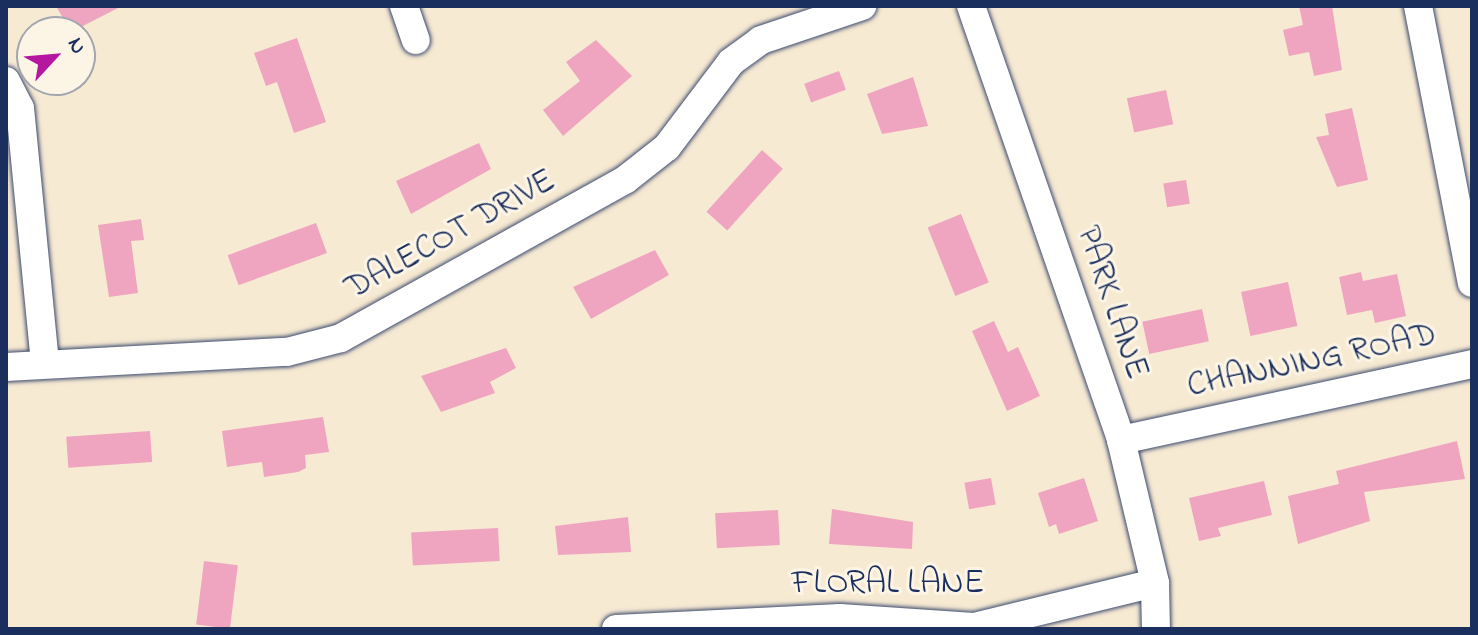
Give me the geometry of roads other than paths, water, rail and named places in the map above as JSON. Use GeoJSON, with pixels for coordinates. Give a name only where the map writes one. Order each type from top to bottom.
{"type":"FeatureCollection","features":[{"type":"Feature","properties":{"kind":"street"},"geometry":{"type":"LineString","coordinates":[[404,6],[416,40]]}},
{"type":"Feature","properties":{"kind":"street","name":"DALECOT DRIVE"},"geometry":{"type":"LineString","coordinates":[[6,367],[45,362],[287,352],[341,338],[625,180],[667,147],[731,62],[761,40],[862,6]]}},
{"type":"Feature","properties":{"kind":"street","name":"PARK LANE"},"geometry":{"type":"LineString","coordinates":[[971,6],[1121,440],[1155,583],[1156,629]]}},
{"type":"Feature","properties":{"kind":"street"},"geometry":{"type":"LineString","coordinates":[[1418,6],[1472,283]]}},
{"type":"Feature","properties":{"kind":"street"},"geometry":{"type":"LineString","coordinates":[[6,81],[20,108],[45,362]]}},
{"type":"Feature","properties":{"kind":"street","name":"CHANNING ROAD"},"geometry":{"type":"LineString","coordinates":[[1121,440],[1472,364]]}},
{"type":"Feature","properties":{"kind":"street","name":"FLORAL LANE"},"geometry":{"type":"LineString","coordinates":[[616,629],[840,618],[974,627],[1155,583]]}}]}
